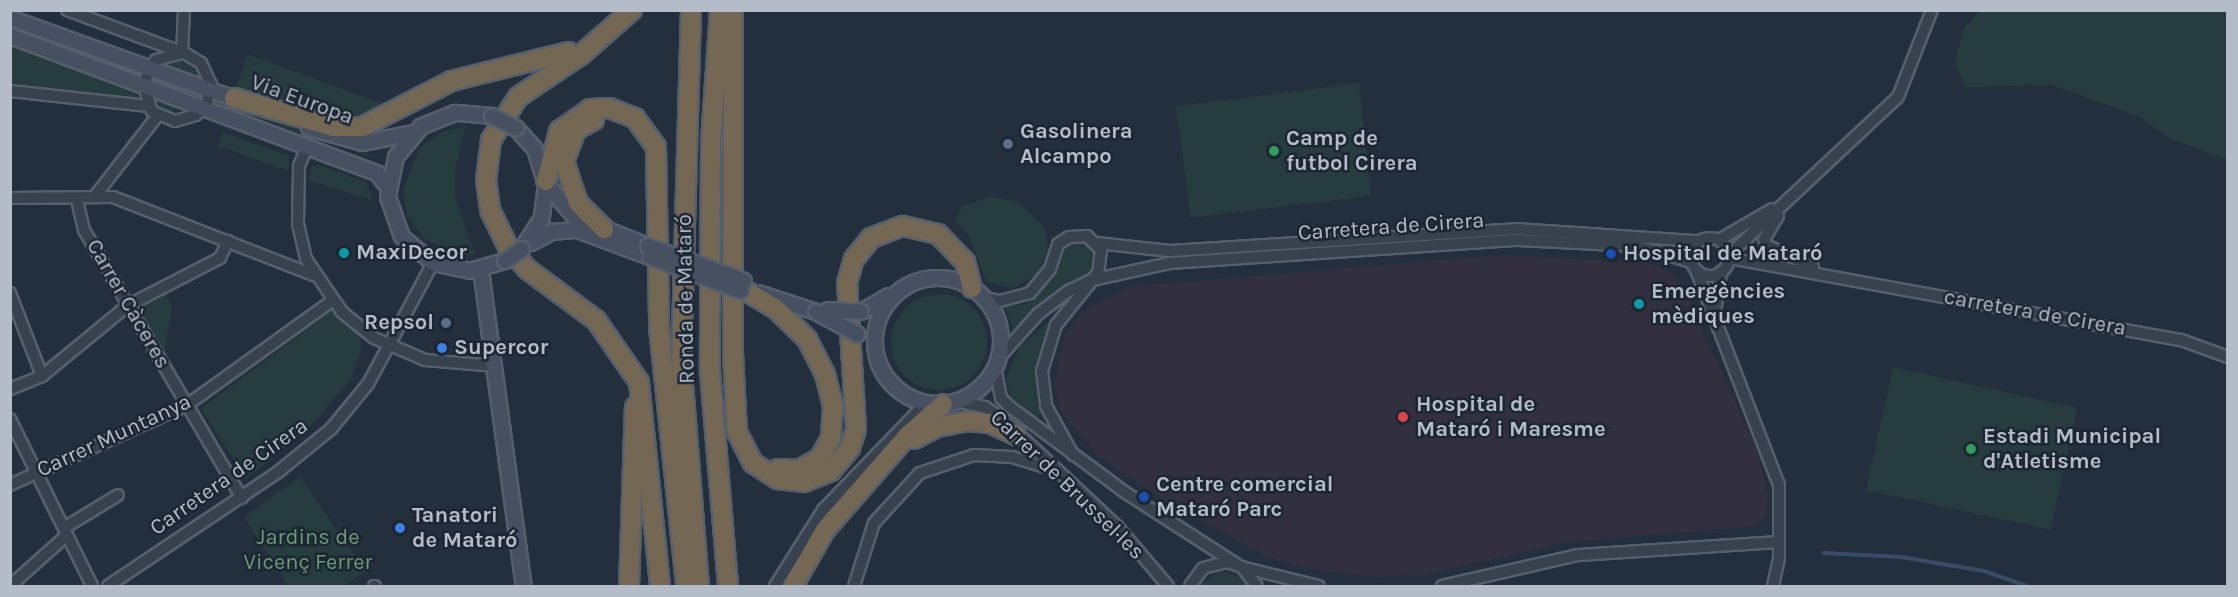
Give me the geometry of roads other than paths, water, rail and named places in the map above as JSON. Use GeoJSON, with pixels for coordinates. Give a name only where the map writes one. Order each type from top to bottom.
{"type":"FeatureCollection","features":[{"type":"Feature","properties":{"kind":"highway"},"geometry":{"type":"LineString","coordinates":[[632,10],[592,44],[534,82],[509,108],[488,154],[487,195],[507,247],[527,269],[596,320],[631,366],[646,413],[660,586]]}},
{"type":"Feature","properties":{"kind":"highway","name":"Ronda de Mataró"},"geometry":{"type":"LineString","coordinates":[[691,10],[681,358],[699,586]]}},
{"type":"Feature","properties":{"kind":"highway","name":"Ronda de Mataró"},"geometry":{"type":"LineString","coordinates":[[720,10],[710,166],[710,371],[728,586]]}},
{"type":"Feature","properties":{"kind":"highway"},"geometry":{"type":"LineString","coordinates":[[733,10],[729,250],[737,432],[753,463],[783,481],[804,482],[831,471],[855,438],[847,283],[864,245],[896,227],[930,230],[958,252],[977,293]]}},
{"type":"Feature","properties":{"kind":"highway"},"geometry":{"type":"LineString","coordinates":[[234,98],[334,127],[362,128],[451,81],[592,44]]}},
{"type":"Feature","properties":{"kind":"highway"},"geometry":{"type":"LineString","coordinates":[[546,182],[555,140],[566,123],[590,109],[619,110],[643,124],[652,138],[659,158],[659,327],[686,586]]}},
{"type":"Feature","properties":{"kind":"highway"},"geometry":{"type":"LineString","coordinates":[[604,229],[578,203],[565,168],[569,142],[589,122],[614,119],[636,130],[647,148],[659,206]]}},
{"type":"Feature","properties":{"kind":"highway"},"geometry":{"type":"LineString","coordinates":[[729,250],[748,441],[768,464],[798,470],[820,458],[831,438],[830,390],[813,349],[798,328],[744,288]]}},
{"type":"Feature","properties":{"kind":"highway"},"geometry":{"type":"LineString","coordinates":[[627,583],[635,417],[631,366]]}},
{"type":"Feature","properties":{"kind":"highway"},"geometry":{"type":"LineString","coordinates":[[793,586],[825,530],[942,403]]}},
{"type":"Feature","properties":{"kind":"highway"},"geometry":{"type":"LineString","coordinates":[[896,453],[924,431],[958,422],[990,423],[1016,435]]}},
{"type":"Feature","properties":{"kind":"street"},"geometry":{"type":"LineString","coordinates":[[68,10],[182,53],[206,69],[211,90],[205,106],[181,121],[158,116],[148,106],[143,84],[149,68],[161,57],[182,53]]}},
{"type":"Feature","properties":{"kind":"street"},"geometry":{"type":"LineString","coordinates":[[182,53],[184,10]]}},
{"type":"Feature","properties":{"kind":"street"},"geometry":{"type":"LineString","coordinates":[[1714,326],[1714,293],[1729,256],[1898,97],[1932,10]]}},
{"type":"Feature","properties":{"kind":"street","name":"Via Europa"},"geometry":{"type":"LineString","coordinates":[[10,18],[353,142],[414,133]]}},
{"type":"Feature","properties":{"kind":"street","name":"Via Europa"},"geometry":{"type":"LineString","coordinates":[[10,36],[205,106],[377,173],[388,187]]}},
{"type":"Feature","properties":{"kind":"street"},"geometry":{"type":"LineString","coordinates":[[10,91],[148,106]]}},
{"type":"Feature","properties":{"kind":"street"},"geometry":{"type":"LineString","coordinates":[[649,252],[569,213],[546,182],[535,149],[508,123],[474,112],[437,118],[414,133],[396,157],[388,187],[396,227],[433,264],[481,270],[505,261],[552,232],[582,232],[649,252],[744,288],[816,309],[861,312],[904,283],[946,279],[977,293],[998,326],[996,363],[975,392],[942,403],[823,510],[775,586]]}},
{"type":"Feature","properties":{"kind":"street"},"geometry":{"type":"LineString","coordinates":[[95,196],[158,116]]}},
{"type":"Feature","properties":{"kind":"street"},"geometry":{"type":"LineString","coordinates":[[307,147],[299,166],[298,224],[316,276],[333,300],[390,346],[436,362],[496,366]]}},
{"type":"Feature","properties":{"kind":"street"},"geometry":{"type":"LineString","coordinates":[[523,249],[542,218],[546,182]]}},
{"type":"Feature","properties":{"kind":"street"},"geometry":{"type":"LineString","coordinates":[[10,198],[77,200],[95,196],[139,204],[316,276]]}},
{"type":"Feature","properties":{"kind":"street"},"geometry":{"type":"LineString","coordinates":[[1773,586],[1779,542],[1781,502],[1772,458],[1714,326],[1693,266],[1698,241],[1719,240],[1790,198]]}},
{"type":"Feature","properties":{"kind":"street","name":"carretera de Cirera"},"geometry":{"type":"LineString","coordinates":[[1790,198],[1766,232],[1766,245],[1840,278]]}},
{"type":"Feature","properties":{"kind":"street","name":"Carrer Càceres"},"geometry":{"type":"LineString","coordinates":[[77,200],[84,230],[242,498]]}},
{"type":"Feature","properties":{"kind":"street","name":"Carretera de Cirera"},"geometry":{"type":"LineString","coordinates":[[977,293],[1010,300],[1030,293],[1050,269],[1058,244],[1069,237],[1082,234],[1097,243],[1179,250],[1515,229],[1698,241]]}},
{"type":"Feature","properties":{"kind":"street","name":"Carretera de Cirera"},"geometry":{"type":"LineString","coordinates":[[996,363],[1051,304],[1092,280],[1169,263],[1518,240],[1637,246],[1693,266]]}},
{"type":"Feature","properties":{"kind":"street"},"geometry":{"type":"LineString","coordinates":[[1719,240],[1729,256]]}},
{"type":"Feature","properties":{"kind":"street"},"geometry":{"type":"LineString","coordinates":[[10,388],[42,376],[127,306],[220,258],[228,242]]}},
{"type":"Feature","properties":{"kind":"street"},"geometry":{"type":"LineString","coordinates":[[1092,280],[1101,265],[1097,243]]}},
{"type":"Feature","properties":{"kind":"street","name":"carretera de Cirera"},"geometry":{"type":"LineString","coordinates":[[1729,256],[2181,340],[2228,357]]}},
{"type":"Feature","properties":{"kind":"street","name":"Carretera de Cirera"},"geometry":{"type":"LineString","coordinates":[[108,586],[242,498],[338,422],[390,346],[433,264]]}},
{"type":"Feature","properties":{"kind":"street"},"geometry":{"type":"LineString","coordinates":[[1693,266],[1707,276],[1721,272]]}},
{"type":"Feature","properties":{"kind":"street"},"geometry":{"type":"LineString","coordinates":[[481,270],[496,366],[524,586]]}},
{"type":"Feature","properties":{"kind":"street","name":"Carrer de Brussel·les"},"geometry":{"type":"LineString","coordinates":[[1073,455],[1046,406],[1042,371],[1056,325],[1092,280]]}},
{"type":"Feature","properties":{"kind":"street"},"geometry":{"type":"LineString","coordinates":[[896,388],[877,357],[876,328],[888,303],[919,281]]}},
{"type":"Feature","properties":{"kind":"street"},"geometry":{"type":"LineString","coordinates":[[10,293],[42,376]]}},
{"type":"Feature","properties":{"kind":"street","name":"Carrer Muntanya"},"geometry":{"type":"LineString","coordinates":[[10,485],[187,405],[333,300]]}},
{"type":"Feature","properties":{"kind":"street"},"geometry":{"type":"LineString","coordinates":[[816,309],[857,334],[883,382],[942,403]]}},
{"type":"Feature","properties":{"kind":"street","name":"Carrer de Brussel·les"},"geometry":{"type":"LineString","coordinates":[[996,363],[1001,398],[1073,455],[1239,566]]}},
{"type":"Feature","properties":{"kind":"street","name":"Carrer de Brussel·les"},"geometry":{"type":"LineString","coordinates":[[942,403],[994,412],[1137,548],[1168,586]]}},
{"type":"Feature","properties":{"kind":"street"},"geometry":{"type":"LineString","coordinates":[[10,419],[92,586]]}},
{"type":"Feature","properties":{"kind":"street"},"geometry":{"type":"LineString","coordinates":[[854,586],[874,524],[920,473],[974,455],[1012,457],[1060,473]]}},
{"type":"Feature","properties":{"kind":"street"},"geometry":{"type":"LineString","coordinates":[[10,586],[65,532],[118,495]]}},
{"type":"Feature","properties":{"kind":"street"},"geometry":{"type":"LineString","coordinates":[[1442,586],[1589,554],[1779,542]]}},
{"type":"Feature","properties":{"kind":"street"},"geometry":{"type":"LineString","coordinates":[[1239,566],[1257,586]]}},
{"type":"Feature","properties":{"kind":"street"},"geometry":{"type":"LineString","coordinates":[[1190,586],[1203,568],[1239,566],[1319,586]]}},
{"type":"Feature","properties":{"kind":"waterway"},"geometry":{"type":"LineString","coordinates":[[1824,553],[1901,557],[1984,571],[2027,586]]}},
{"type":"Feature","properties":{"kind":"place","name":"Gasolinera Alcampo"},"geometry":{"type":"Point","coordinates":[1008,144]}},
{"type":"Feature","properties":{"kind":"place","name":"Camp de futbol Cirera"},"geometry":{"type":"Point","coordinates":[1274,151]}},
{"type":"Feature","properties":{"kind":"place","name":"MaxiDecor"},"geometry":{"type":"Point","coordinates":[344,253]}},
{"type":"Feature","properties":{"kind":"place","name":"Hospital de Mataró"},"geometry":{"type":"Point","coordinates":[1611,254]}},
{"type":"Feature","properties":{"kind":"place","name":"Emergències mèdiques"},"geometry":{"type":"Point","coordinates":[1639,304]}},
{"type":"Feature","properties":{"kind":"place","name":"Repsol"},"geometry":{"type":"Point","coordinates":[446,323]}},
{"type":"Feature","properties":{"kind":"place","name":"Supercor"},"geometry":{"type":"Point","coordinates":[442,348]}},
{"type":"Feature","properties":{"kind":"place","name":"Hospital de Mataró i Maresme"},"geometry":{"type":"Point","coordinates":[1403,417]}},
{"type":"Feature","properties":{"kind":"place","name":"Estadi Municipal d'Atletisme"},"geometry":{"type":"Point","coordinates":[1971,449]}},
{"type":"Feature","properties":{"kind":"place","name":"Centre comercial Mataró Parc"},"geometry":{"type":"Point","coordinates":[1144,497]}},
{"type":"Feature","properties":{"kind":"place","name":"Tanatori de Mataró"},"geometry":{"type":"Point","coordinates":[400,528]}},
{"type":"Feature","properties":{"kind":"park label","name":"Jardins de Vicenç Ferrer"},"geometry":{"type":"Point","coordinates":[308,550]}}]}
